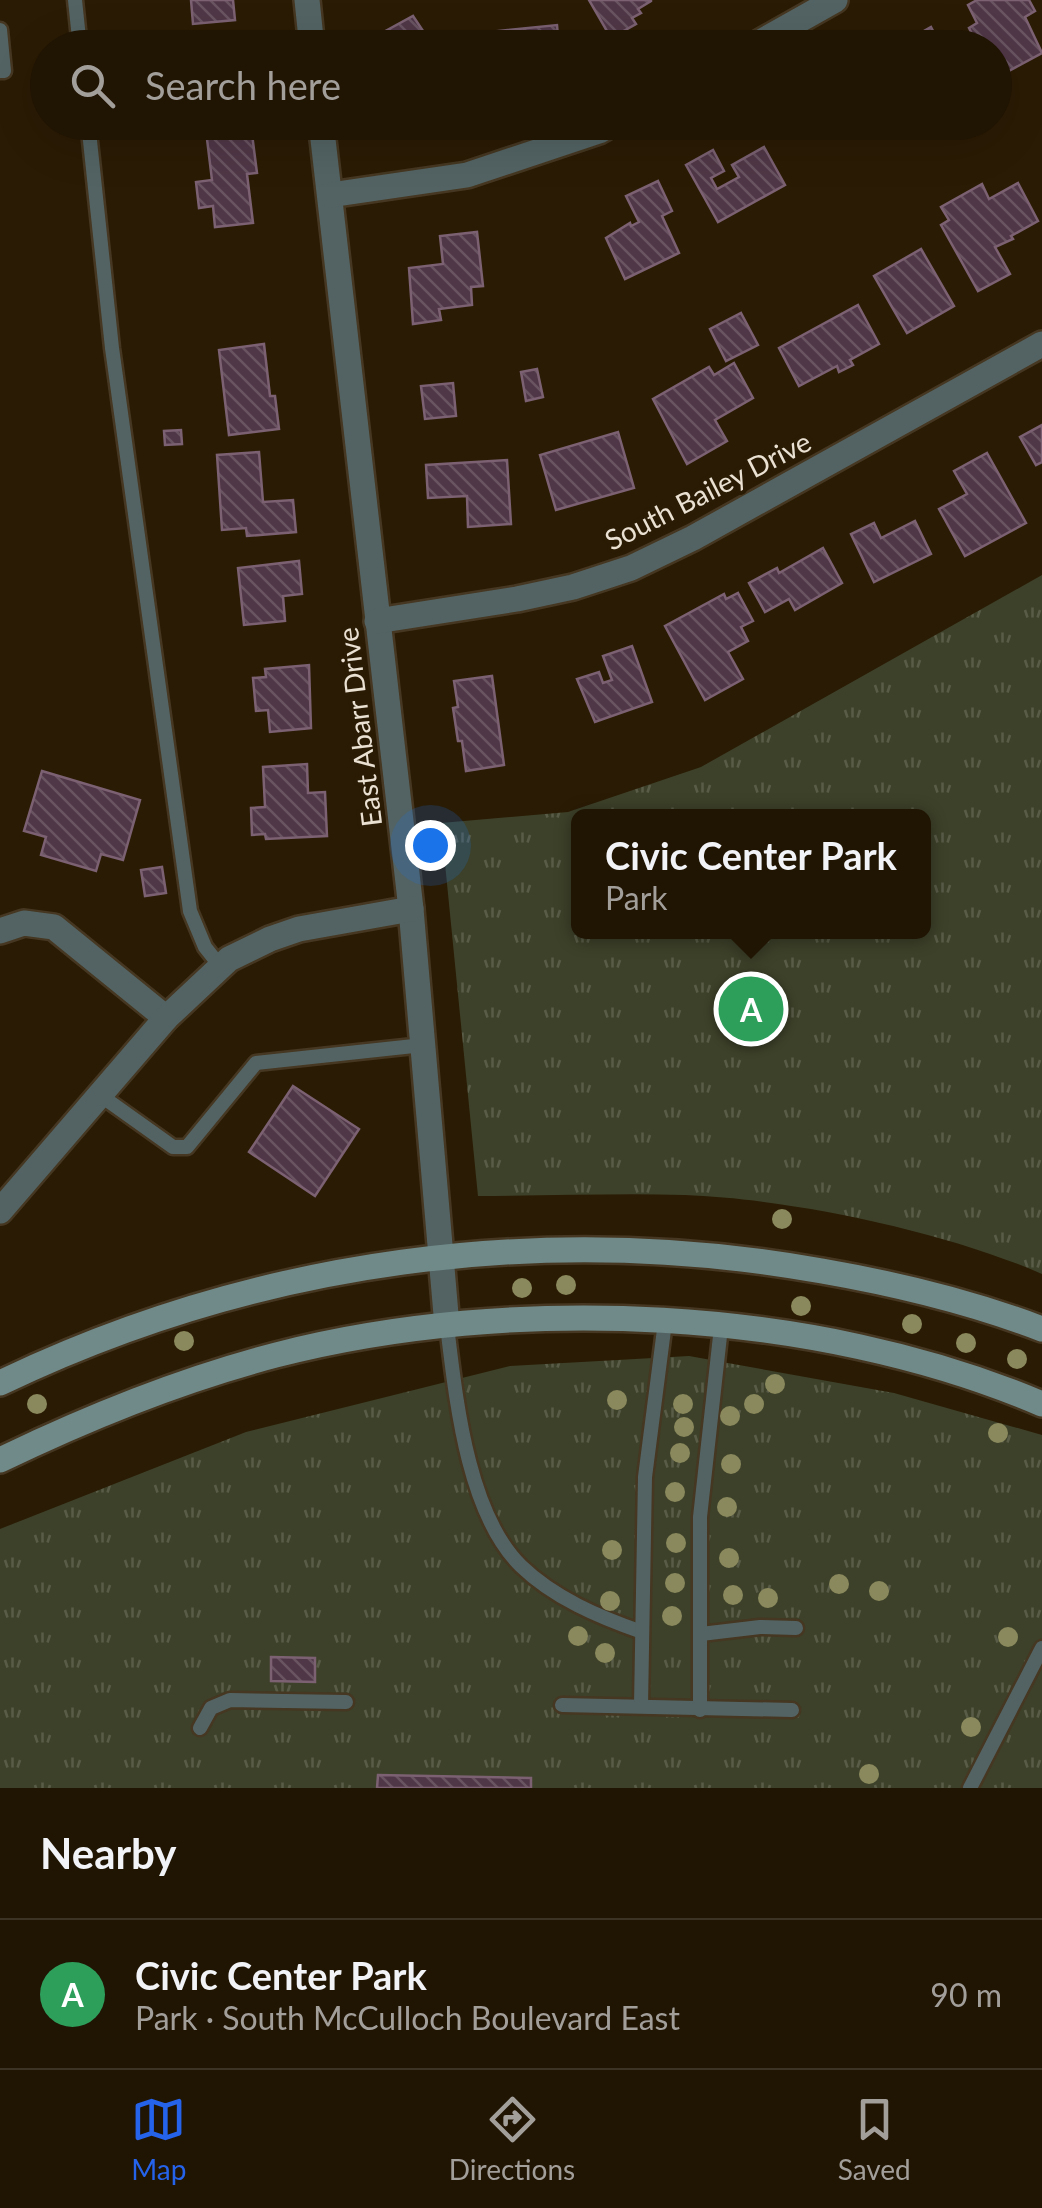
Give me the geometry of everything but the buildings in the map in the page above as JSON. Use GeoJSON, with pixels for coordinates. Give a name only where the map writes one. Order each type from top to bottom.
{"type":"FeatureCollection","features":[{"type":"Feature","properties":{"kind":"main road"},"geometry":{"type":"LineString","coordinates":[[0,1383],[109,1336],[208,1302],[319,1275],[440,1256],[585,1248],[740,1258],[910,1289],[964,1302],[1042,1329]]}},
{"type":"Feature","properties":{"kind":"main road"},"geometry":{"type":"LineString","coordinates":[[0,1460],[134,1400],[228,1369],[332,1344],[446,1326],[544,1318],[665,1322],[783,1335],[894,1356],[988,1383],[1042,1404]]}},
{"type":"Feature","properties":{"kind":"street"},"geometry":{"type":"LineString","coordinates":[[306,0],[310,30]]}},
{"type":"Feature","properties":{"kind":"street"},"geometry":{"type":"LineString","coordinates":[[782,30],[835,0]]}},
{"type":"Feature","properties":{"kind":"street","name":"East Abarr Drive"},"geometry":{"type":"LineString","coordinates":[[323,140],[411,909],[446,1326]]}},
{"type":"Feature","properties":{"kind":"street"},"geometry":{"type":"LineString","coordinates":[[330,196],[467,175],[573,140]]}},
{"type":"Feature","properties":{"kind":"street","name":"South Bailey Drive"},"geometry":{"type":"LineString","coordinates":[[377,620],[517,600],[631,568],[1042,344]]}},
{"type":"Feature","properties":{"kind":"street"},"geometry":{"type":"LineString","coordinates":[[0,1211],[166,1018],[220,966],[248,948],[298,930],[411,909]]}},
{"type":"Feature","properties":{"kind":"street"},"geometry":{"type":"LineString","coordinates":[[0,932],[24,923],[54,927],[166,1018]]}},
{"type":"Feature","properties":{"kind":"lane"},"geometry":{"type":"LineString","coordinates":[[75,0],[78,30]]}},
{"type":"Feature","properties":{"kind":"lane"},"geometry":{"type":"LineString","coordinates":[[0,30],[4,71],[0,71]]}},
{"type":"Feature","properties":{"kind":"lane"},"geometry":{"type":"LineString","coordinates":[[90,140],[112,348],[190,911],[220,966]]}},
{"type":"Feature","properties":{"kind":"lane"},"geometry":{"type":"LineString","coordinates":[[100,1095],[173,1147],[188,1147],[256,1063],[423,1045]]}},
{"type":"Feature","properties":{"kind":"lane"},"geometry":{"type":"LineString","coordinates":[[641,1706],[645,1477],[665,1322]]}},
{"type":"Feature","properties":{"kind":"lane"},"geometry":{"type":"LineString","coordinates":[[446,1326],[456,1395],[478,1495],[490,1526],[518,1564],[543,1585],[600,1617],[642,1632]]}},
{"type":"Feature","properties":{"kind":"lane"},"geometry":{"type":"LineString","coordinates":[[700,1710],[700,1517],[721,1327]]}},
{"type":"Feature","properties":{"kind":"lane"},"geometry":{"type":"LineString","coordinates":[[701,1634],[760,1627],[796,1628]]}},
{"type":"Feature","properties":{"kind":"lane"},"geometry":{"type":"LineString","coordinates":[[970,1788],[1042,1648]]}},
{"type":"Feature","properties":{"kind":"lane"},"geometry":{"type":"LineString","coordinates":[[200,1728],[211,1708],[230,1700],[346,1702]]}},
{"type":"Feature","properties":{"kind":"lane"},"geometry":{"type":"LineString","coordinates":[[562,1704],[792,1710]]}},
{"type":"Feature","properties":{"kind":"green space"},"geometry":{"type":"Polygon","coordinates":[[[1042,575],[1042,1274],[914,1231],[772,1203],[685,1195],[478,1196],[441,823],[571,811],[571,939],[931,939],[931,809],[577,809],[701,767],[1042,575]]]}},
{"type":"Feature","properties":{"kind":"green space"},"geometry":{"type":"Polygon","coordinates":[[[689,1356],[894,1393],[1042,1435],[1042,1788],[0,1788],[0,1529],[246,1432],[510,1366],[689,1356]]]}},
{"type":"Feature","properties":{"kind":"place","name":"Civic Center Park"},"geometry":{"type":"Point","coordinates":[751,1009]}}]}
